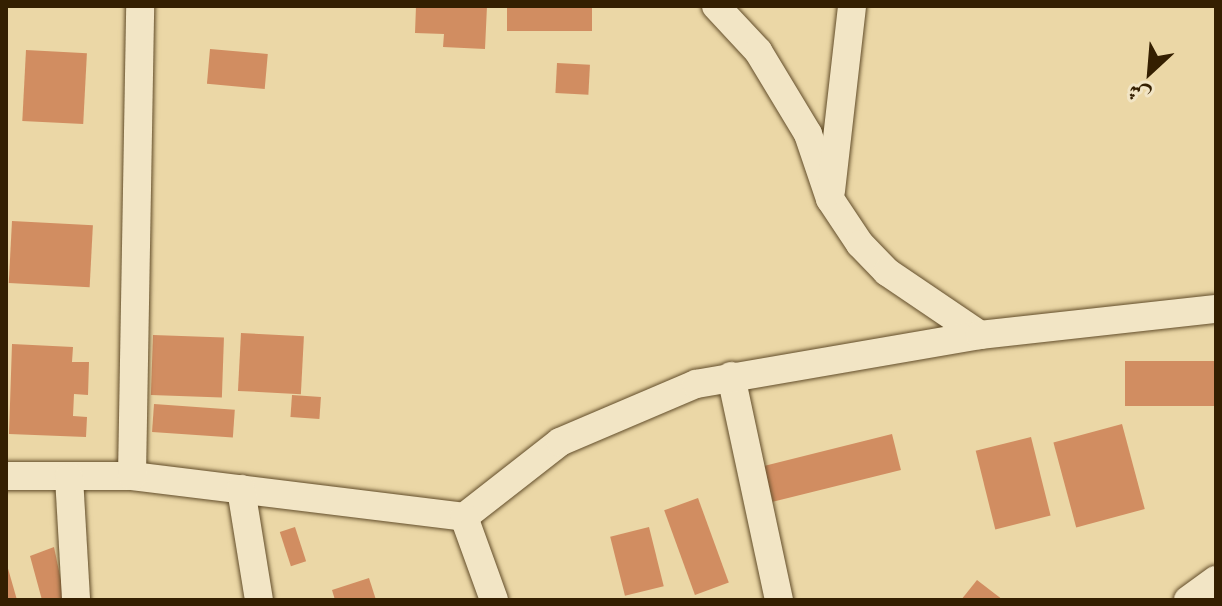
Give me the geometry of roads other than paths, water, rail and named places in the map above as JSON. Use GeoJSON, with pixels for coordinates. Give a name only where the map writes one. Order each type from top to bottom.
{"type":"FeatureCollection","features":[{"type":"Feature","properties":{"kind":"street"},"geometry":{"type":"LineString","coordinates":[[132,476],[140,6]]}},
{"type":"Feature","properties":{"kind":"street"},"geometry":{"type":"LineString","coordinates":[[716,6],[758,51],[808,134],[830,199],[887,272],[980,335]]}},
{"type":"Feature","properties":{"kind":"street"},"geometry":{"type":"LineString","coordinates":[[830,199],[852,6]]}},
{"type":"Feature","properties":{"kind":"street"},"geometry":{"type":"LineString","coordinates":[[6,476],[132,476],[464,517],[526,465],[595,422],[731,376],[980,335],[1216,309]]}},
{"type":"Feature","properties":{"kind":"street"},"geometry":{"type":"LineString","coordinates":[[731,376],[779,600]]}},
{"type":"Feature","properties":{"kind":"street"},"geometry":{"type":"LineString","coordinates":[[69,477],[76,600]]}},
{"type":"Feature","properties":{"kind":"street"},"geometry":{"type":"LineString","coordinates":[[241,489],[259,600]]}},
{"type":"Feature","properties":{"kind":"street"},"geometry":{"type":"LineString","coordinates":[[464,517],[494,600]]}},
{"type":"Feature","properties":{"kind":"street"},"geometry":{"type":"LineString","coordinates":[[1188,600],[1216,580]]}}]}
